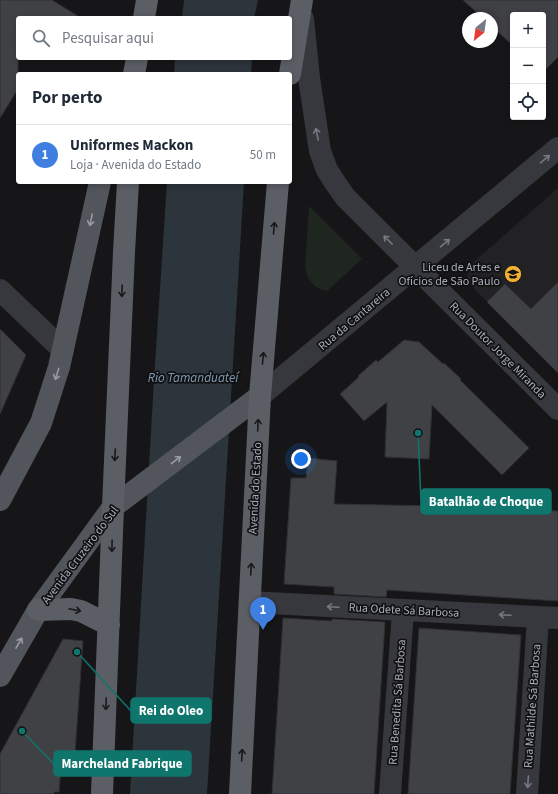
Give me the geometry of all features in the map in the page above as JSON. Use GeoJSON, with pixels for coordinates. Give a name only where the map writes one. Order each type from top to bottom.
{"type":"FeatureCollection","features":[{"type":"Feature","properties":{"kind":"highway"},"geometry":{"type":"LineString","coordinates":[[144,16],[147,0]]}},
{"type":"Feature","properties":{"kind":"highway"},"geometry":{"type":"LineString","coordinates":[[290,72],[302,1]]}},
{"type":"Feature","properties":{"kind":"highway"},"geometry":{"type":"LineString","coordinates":[[134,72],[137,60]]}},
{"type":"Feature","properties":{"kind":"highway"},"geometry":{"type":"LineString","coordinates":[[102,794],[128,184]]}},
{"type":"Feature","properties":{"kind":"highway","name":"Avenida do Estado"},"geometry":{"type":"LineString","coordinates":[[240,794],[260,396],[278,184]]}},
{"type":"Feature","properties":{"kind":"highway"},"geometry":{"type":"LineString","coordinates":[[38,610],[71,609],[81,611],[109,625]]}},
{"type":"Feature","properties":{"kind":"main road"},"geometry":{"type":"LineString","coordinates":[[0,500],[41,423],[63,350],[100,184]]}},
{"type":"Feature","properties":{"kind":"main road","name":"Avenida Cruzeiro do Sul"},"geometry":{"type":"LineString","coordinates":[[0,676],[38,610],[113,507],[260,396]]}},
{"type":"Feature","properties":{"kind":"street","name":"Rua Doutor Jorge Miranda"},"geometry":{"type":"LineString","coordinates":[[302,1],[314,115],[320,151],[327,170],[345,197],[558,409]]}},
{"type":"Feature","properties":{"kind":"street","name":"Rua da Cantareira"},"geometry":{"type":"LineString","coordinates":[[260,396],[558,148]]}},
{"type":"Feature","properties":{"kind":"street"},"geometry":{"type":"LineString","coordinates":[[0,290],[63,350]]}},
{"type":"Feature","properties":{"kind":"street","name":"Rua Odete Sá Barbosa"},"geometry":{"type":"LineString","coordinates":[[250,602],[548,618]]}},
{"type":"Feature","properties":{"kind":"street","name":"Rua Benedita Sá Barbosa"},"geometry":{"type":"LineString","coordinates":[[390,794],[403,611]]}},
{"type":"Feature","properties":{"kind":"street","name":"Rua Mathilde Sá Barbosa"},"geometry":{"type":"LineString","coordinates":[[527,794],[548,618]]}},
{"type":"Feature","properties":{"kind":"shaded area","name":"Liceu de Artes e Ofícios de São Paulo"},"geometry":{"type":"Polygon","coordinates":[[[558,188],[558,372],[467,282],[469,266],[558,188]]]}},
{"type":"Feature","properties":{"kind":"shaded area"},"geometry":{"type":"Polygon","coordinates":[[[309,206],[362,259],[327,291],[314,286],[307,276],[305,267],[309,206]]]}},
{"type":"Feature","properties":{"kind":"water"},"geometry":{"type":"Polygon","coordinates":[[[184,0],[258,0],[254,16],[182,16],[184,0]]]}},
{"type":"Feature","properties":{"kind":"water"},"geometry":{"type":"Polygon","coordinates":[[[175,60],[252,60],[251,72],[174,72],[175,60]]]}},
{"type":"Feature","properties":{"kind":"water","name":"Rio Tamanduateí"},"geometry":{"type":"Polygon","coordinates":[[[167,184],[244,184],[207,794],[130,794],[167,184]]]}},
{"type":"Feature","properties":{"kind":"building"},"geometry":{"type":"Polygon","coordinates":[[[0,0],[52,0],[78,16],[16,16],[16,60],[18,60],[18,72],[16,72],[16,92],[0,118],[0,0]]]}},
{"type":"Feature","properties":{"kind":"building"},"geometry":{"type":"Polygon","coordinates":[[[463,0],[558,0],[558,57],[546,69],[546,12],[510,12],[510,43],[498,32],[498,12],[476,12],[463,0]]]}},
{"type":"Feature","properties":{"kind":"building"},"geometry":{"type":"Polygon","coordinates":[[[558,282],[558,373],[487,302],[505,284],[531,309],[558,282]]]}},
{"type":"Feature","properties":{"kind":"building"},"geometry":{"type":"Polygon","coordinates":[[[0,329],[26,355],[0,414],[0,329]]]}},
{"type":"Feature","properties":{"kind":"building"},"geometry":{"type":"Polygon","coordinates":[[[404,340],[419,342],[443,364],[444,363],[529,448],[502,475],[432,405],[429,459],[385,457],[387,402],[364,421],[340,394],[376,360],[378,362],[404,340]]]}},
{"type":"Feature","properties":{"kind":"building"},"geometry":{"type":"Polygon","coordinates":[[[308,458],[337,461],[334,504],[540,508],[540,511],[558,511],[558,601],[387,590],[386,597],[334,594],[334,587],[284,584],[291,478],[306,478],[308,458]]]}},
{"type":"Feature","properties":{"kind":"building"},"geometry":{"type":"Polygon","coordinates":[[[283,618],[385,622],[374,794],[272,794],[283,618]]]}},
{"type":"Feature","properties":{"kind":"building"},"geometry":{"type":"Polygon","coordinates":[[[419,628],[521,635],[510,794],[408,794],[419,628]]]}},
{"type":"Feature","properties":{"kind":"building"},"geometry":{"type":"Polygon","coordinates":[[[63,639],[83,641],[74,767],[61,765],[59,792],[54,792],[54,794],[0,794],[0,754],[63,639]]]}},
{"type":"Feature","properties":{"kind":"place","name":"Liceu de Artes e Ofícios de São Paulo"},"geometry":{"type":"Point","coordinates":[513,274]}},
{"type":"Feature","properties":{"kind":"place","name":"Batalhão de Choque"},"geometry":{"type":"Point","coordinates":[418,433]}},
{"type":"Feature","properties":{"kind":"place","name":"Uniformes Mackon"},"geometry":{"type":"Point","coordinates":[263,630]}},
{"type":"Feature","properties":{"kind":"place","name":"Rei do Oleo"},"geometry":{"type":"Point","coordinates":[77,652]}},
{"type":"Feature","properties":{"kind":"place","name":"Marcheland Fabrique"},"geometry":{"type":"Point","coordinates":[22,731]}}]}
